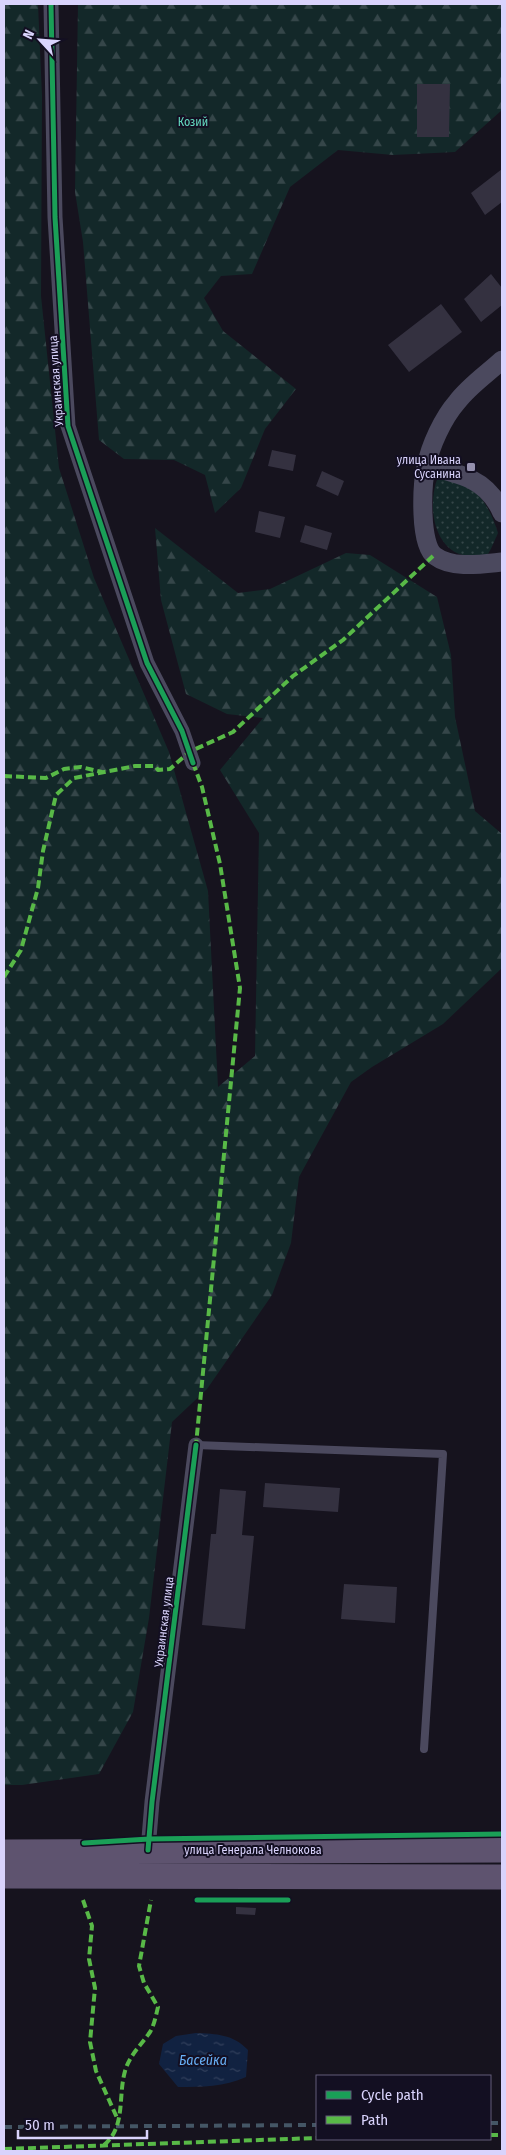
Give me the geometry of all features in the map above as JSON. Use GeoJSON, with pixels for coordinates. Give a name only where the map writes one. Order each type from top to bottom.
{"type":"FeatureCollection","features":[{"type":"Feature","properties":{"kind":"main road","name":"улица Генерала Челнокова"},"geometry":{"type":"LineString","coordinates":[[4,1852],[502,1850]]}},
{"type":"Feature","properties":{"kind":"main road"},"geometry":{"type":"LineString","coordinates":[[4,1876],[502,1877]]}},
{"type":"Feature","properties":{"kind":"street","name":"Украинская улица"},"geometry":{"type":"LineString","coordinates":[[51,4],[56,217],[68,426],[148,663],[182,731],[193,763]]}},
{"type":"Feature","properties":{"kind":"street"},"geometry":{"type":"LineString","coordinates":[[502,360],[457,401],[440,428],[426,466],[424,524],[426,541],[433,556],[446,561],[475,564],[502,562]]}},
{"type":"Feature","properties":{"kind":"street"},"geometry":{"type":"LineString","coordinates":[[426,466],[463,474],[472,479],[494,498],[502,513]]}},
{"type":"Feature","properties":{"kind":"street","name":"Украинская улица"},"geometry":{"type":"LineString","coordinates":[[148,1850],[152,1802],[196,1445]]}},
{"type":"Feature","properties":{"kind":"lane"},"geometry":{"type":"LineString","coordinates":[[196,1445],[444,1454],[424,1749]]}},
{"type":"Feature","properties":{"kind":"green space"},"geometry":{"type":"Polygon","coordinates":[[[4,4],[38,4],[42,96],[41,296],[59,468],[94,578],[169,752],[208,891],[218,1087],[255,1056],[259,833],[220,770],[263,718],[227,714],[186,694],[161,600],[155,528],[238,593],[270,589],[346,553],[370,555],[437,597],[451,655],[455,717],[475,811],[502,834],[502,968],[443,1024],[351,1082],[299,1177],[291,1243],[272,1295],[207,1389],[172,1422],[149,1618],[133,1712],[99,1774],[22,1785],[4,1785],[4,4]]]}},
{"type":"Feature","properties":{"kind":"green space","name":"Козий"},"geometry":{"type":"Polygon","coordinates":[[[78,4],[502,4],[502,110],[455,152],[393,155],[338,150],[290,187],[252,274],[221,276],[204,298],[223,331],[296,389],[265,429],[241,488],[215,513],[205,475],[174,460],[124,459],[99,440],[83,242],[75,192],[78,4]]]}},
{"type":"Feature","properties":{"kind":"green space","name":"улица Ивана Сусанина"},"geometry":{"type":"Polygon","coordinates":[[[438,477],[471,488],[486,505],[498,533],[488,554],[478,556],[460,554],[449,548],[442,539],[436,528],[433,502],[434,489],[438,477]]]}},
{"type":"Feature","properties":{"kind":"water","name":"Басейка"},"geometry":{"type":"Polygon","coordinates":[[[196,2033],[224,2036],[236,2041],[248,2050],[246,2077],[221,2085],[178,2087],[159,2064],[163,2044],[176,2036],[196,2033]]]}},
{"type":"Feature","properties":{"kind":"building"},"geometry":{"type":"Polygon","coordinates":[[[417,84],[450,84],[449,137],[417,137],[417,84]]]}},
{"type":"Feature","properties":{"kind":"building"},"geometry":{"type":"Polygon","coordinates":[[[502,169],[502,202],[485,215],[471,193],[502,169]]]}},
{"type":"Feature","properties":{"kind":"building"},"geometry":{"type":"Polygon","coordinates":[[[491,274],[502,288],[502,305],[481,322],[464,299],[491,274]]]}},
{"type":"Feature","properties":{"kind":"building"},"geometry":{"type":"Polygon","coordinates":[[[441,304],[462,332],[409,372],[388,345],[441,304]]]}},
{"type":"Feature","properties":{"kind":"building"},"geometry":{"type":"Polygon","coordinates":[[[272,450],[296,455],[293,471],[268,466],[272,450]]]}},
{"type":"Feature","properties":{"kind":"building"},"geometry":{"type":"Polygon","coordinates":[[[322,471],[344,481],[338,496],[316,486],[322,471]]]}},
{"type":"Feature","properties":{"kind":"building"},"geometry":{"type":"Polygon","coordinates":[[[259,511],[285,517],[280,538],[255,532],[259,511]]]}},
{"type":"Feature","properties":{"kind":"building"},"geometry":{"type":"Polygon","coordinates":[[[305,525],[332,533],[327,550],[300,542],[305,525]]]}},
{"type":"Feature","properties":{"kind":"building"},"geometry":{"type":"Polygon","coordinates":[[[265,1483],[340,1488],[338,1512],[263,1507],[265,1483]]]}},
{"type":"Feature","properties":{"kind":"building"},"geometry":{"type":"Polygon","coordinates":[[[220,1489],[246,1491],[242,1535],[254,1536],[245,1629],[202,1625],[211,1534],[216,1534],[220,1489]]]}},
{"type":"Feature","properties":{"kind":"building"},"geometry":{"type":"Polygon","coordinates":[[[344,1584],[397,1587],[395,1623],[341,1619],[344,1584]]]}},
{"type":"Feature","properties":{"kind":"building"},"geometry":{"type":"Polygon","coordinates":[[[236,1907],[256,1908],[255,1915],[236,1914],[236,1907]]]}},
{"type":"Feature","properties":{"kind":"railway"},"geometry":{"type":"LineString","coordinates":[[491,2123],[502,2123]]}},
{"type":"Feature","properties":{"kind":"railway"},"geometry":{"type":"LineString","coordinates":[[4,2127],[316,2125]]}},
{"type":"Feature","properties":{"kind":"marked path"},"geometry":{"type":"LineString","coordinates":[[4,977],[21,950],[38,888],[43,851],[56,795],[74,778],[135,766],[155,766],[158,770],[170,769],[189,752],[233,732],[293,676],[343,640],[433,556]]}},
{"type":"Feature","properties":{"kind":"marked path"},"geometry":{"type":"LineString","coordinates":[[193,763],[202,787],[220,864],[240,988],[196,1445]]}},
{"type":"Feature","properties":{"kind":"marked path"},"geometry":{"type":"LineString","coordinates":[[4,776],[46,778],[64,769],[81,767],[102,772]]}},
{"type":"Feature","properties":{"kind":"marked path"},"geometry":{"type":"LineString","coordinates":[[83,1900],[92,1926],[89,1959],[95,1988],[90,2042],[96,2071],[118,2120]]}},
{"type":"Feature","properties":{"kind":"marked path"},"geometry":{"type":"LineString","coordinates":[[104,2145],[116,2129],[119,2119],[123,2078],[126,2068],[133,2054],[151,2030],[158,2007],[144,1983],[139,1966],[151,1900]]}},
{"type":"Feature","properties":{"kind":"marked path"},"geometry":{"type":"LineString","coordinates":[[491,2135],[502,2135]]}},
{"type":"Feature","properties":{"kind":"marked path"},"geometry":{"type":"LineString","coordinates":[[4,2149],[316,2138]]}},
{"type":"Feature","properties":{"kind":"cycle path"},"geometry":{"type":"LineString","coordinates":[[51,4],[55,217],[68,426],[147,663],[182,731],[193,763]]}},
{"type":"Feature","properties":{"kind":"cycle path"},"geometry":{"type":"LineString","coordinates":[[148,1850],[152,1802],[196,1445]]}},
{"type":"Feature","properties":{"kind":"cycle path"},"geometry":{"type":"LineString","coordinates":[[84,1843],[149,1839],[502,1834]]}},
{"type":"Feature","properties":{"kind":"cycle path"},"geometry":{"type":"LineString","coordinates":[[197,1900],[288,1900]]}},
{"type":"Feature","properties":{"kind":"place","name":"улица Ивана Сусанина"},"geometry":{"type":"Point","coordinates":[471,467]}}]}
